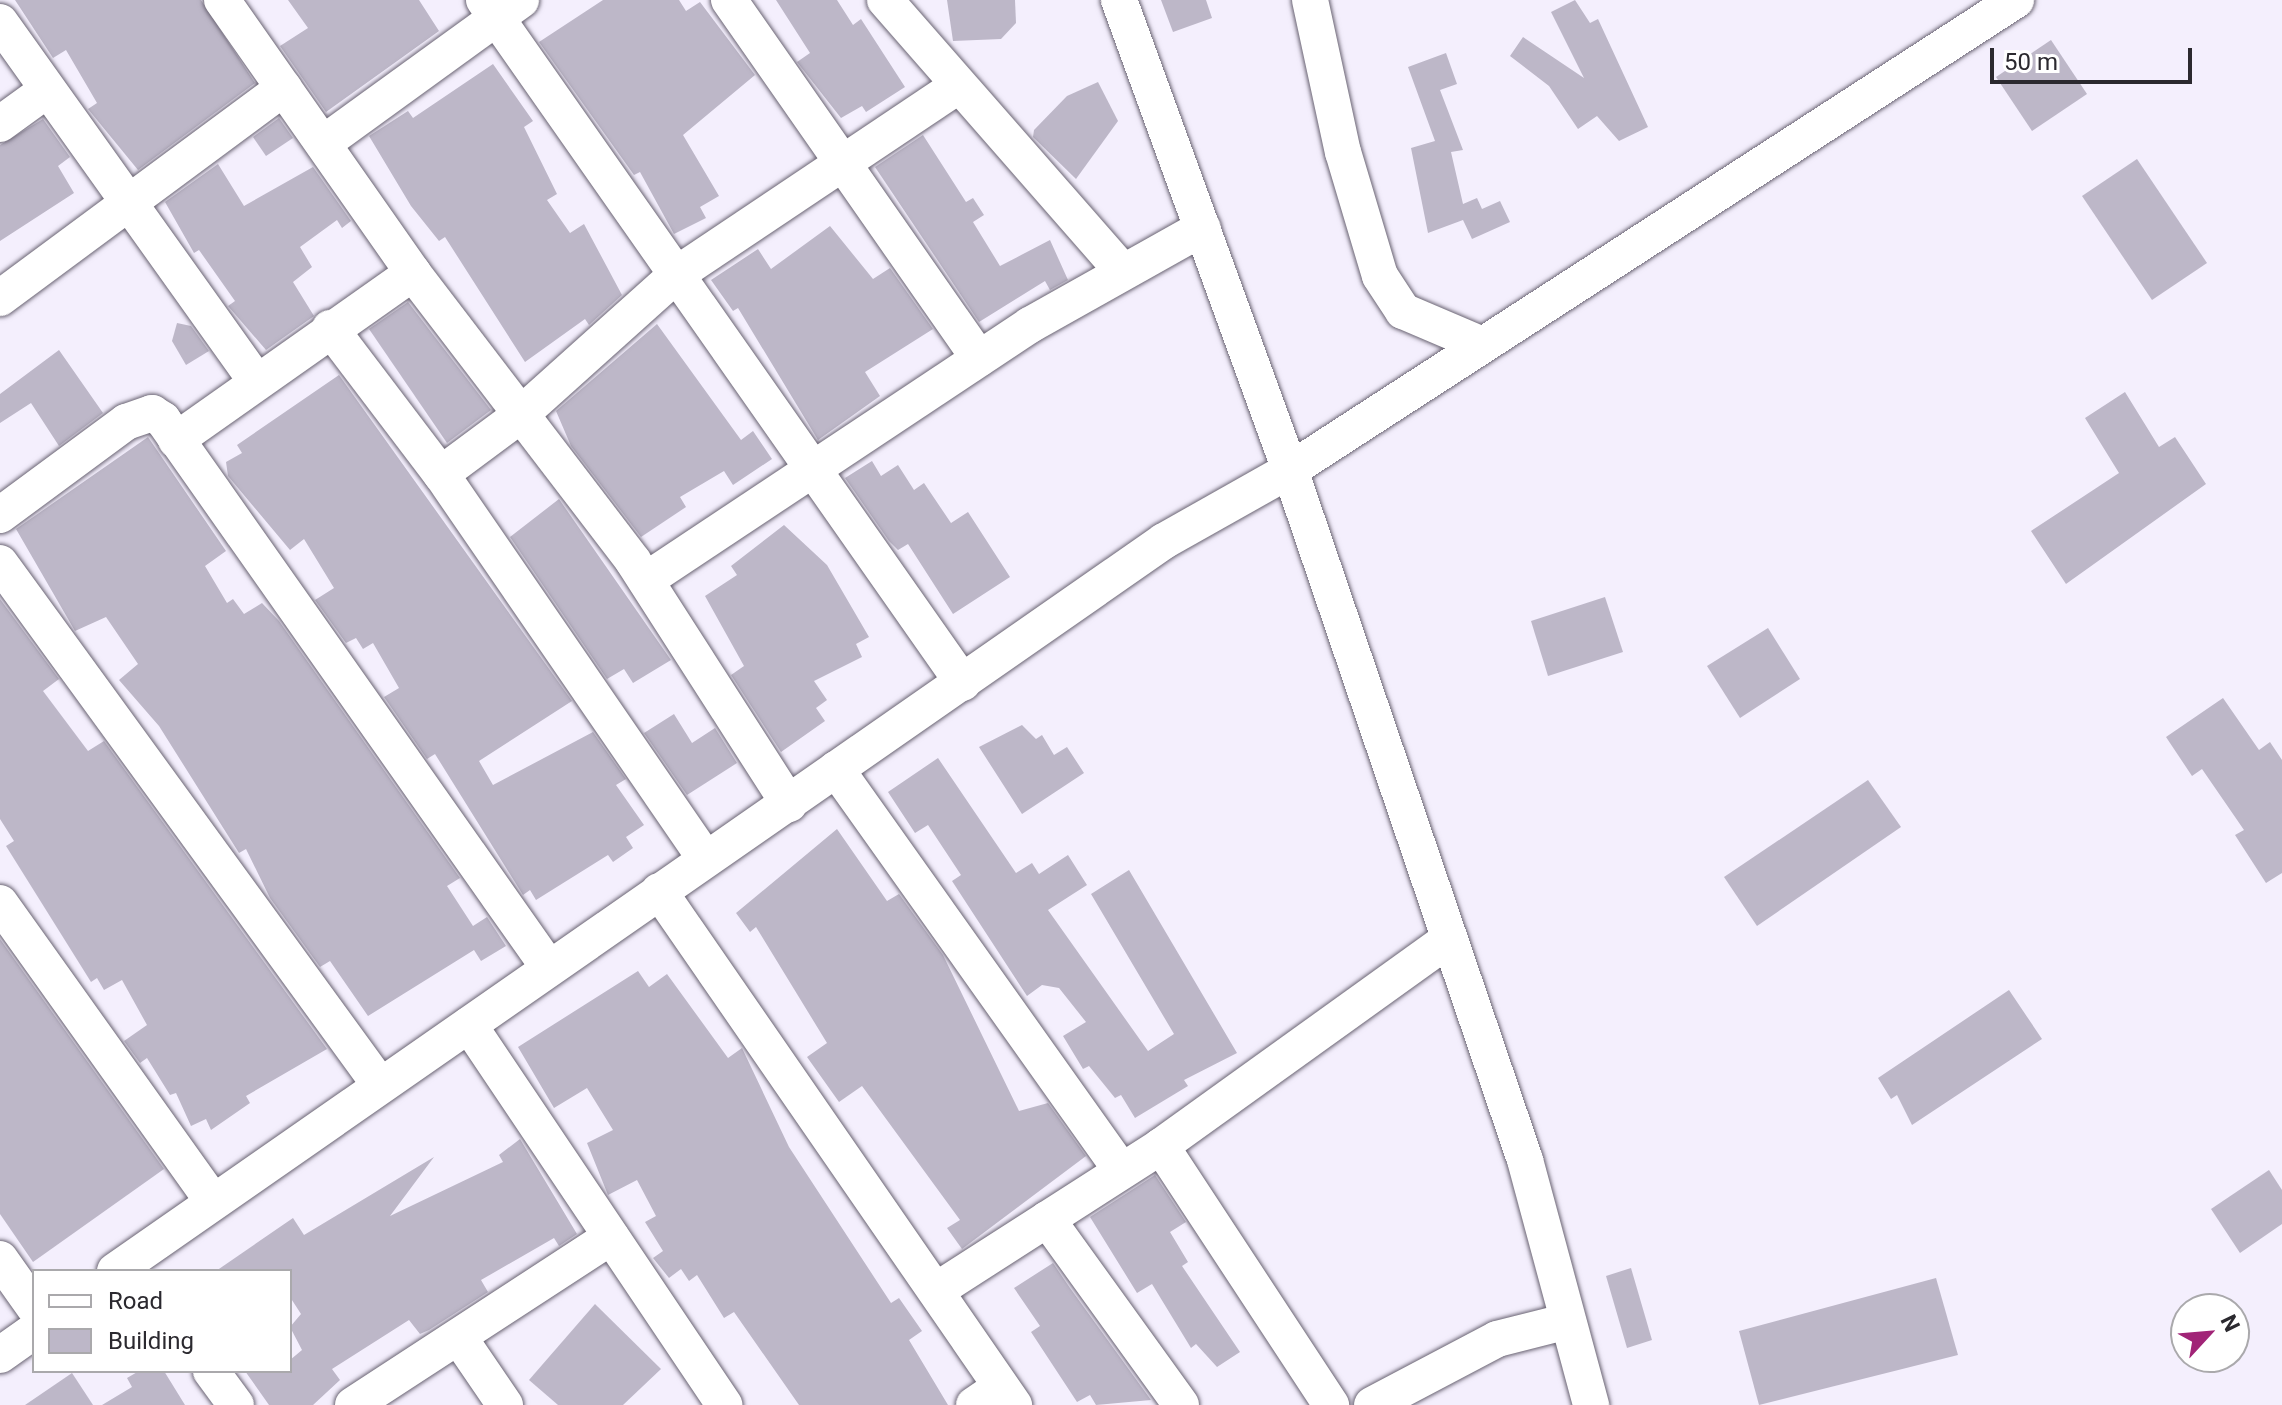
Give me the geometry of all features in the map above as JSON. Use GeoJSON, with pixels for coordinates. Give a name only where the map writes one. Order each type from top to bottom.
{"type":"FeatureCollection","features":[{"type":"Feature","properties":{"kind":"street"},"geometry":{"type":"LineString","coordinates":[[222,0],[325,142],[413,273],[646,580],[789,804]]}},
{"type":"Feature","properties":{"kind":"street"},"geometry":{"type":"LineString","coordinates":[[729,0],[979,359]]}},
{"type":"Feature","properties":{"kind":"street"},"geometry":{"type":"LineString","coordinates":[[885,0],[956,87],[1067,200],[1121,270]]}},
{"type":"Feature","properties":{"kind":"street"},"geometry":{"type":"LineString","coordinates":[[1119,0],[1290,470],[1525,1160],[1591,1405]]}},
{"type":"Feature","properties":{"kind":"street"},"geometry":{"type":"LineString","coordinates":[[1310,0],[1354,196],[1380,276],[1403,311],[1478,343]]}},
{"type":"Feature","properties":{"kind":"street"},"geometry":{"type":"LineString","coordinates":[[128,1267],[213,1202],[1164,541],[1290,470],[1478,343],[1730,189],[2016,0]]}},
{"type":"Feature","properties":{"kind":"street"},"geometry":{"type":"LineString","coordinates":[[325,142],[501,6],[677,274],[963,683]]}},
{"type":"Feature","properties":{"kind":"street"},"geometry":{"type":"LineString","coordinates":[[0,22],[256,381]]}},
{"type":"Feature","properties":{"kind":"street"},"geometry":{"type":"LineString","coordinates":[[441,474],[519,416],[677,274],[956,87]]}},
{"type":"Feature","properties":{"kind":"street"},"geometry":{"type":"LineString","coordinates":[[0,298],[284,88]]}},
{"type":"Feature","properties":{"kind":"street"},"geometry":{"type":"LineString","coordinates":[[0,124],[47,90]]}},
{"type":"Feature","properties":{"kind":"street"},"geometry":{"type":"LineString","coordinates":[[646,580],[810,465],[1121,270],[1203,228]]}},
{"type":"Feature","properties":{"kind":"street"},"geometry":{"type":"LineString","coordinates":[[176,440],[330,328],[413,273]]}},
{"type":"Feature","properties":{"kind":"street"},"geometry":{"type":"LineString","coordinates":[[330,328],[441,474],[706,859]]}},
{"type":"Feature","properties":{"kind":"street"},"geometry":{"type":"LineString","coordinates":[[0,515],[141,413],[163,420],[549,968]]}},
{"type":"Feature","properties":{"kind":"street"},"geometry":{"type":"LineString","coordinates":[[0,563],[380,1085]]}},
{"type":"Feature","properties":{"kind":"street"},"geometry":{"type":"LineString","coordinates":[[836,769],[1122,1171]]}},
{"type":"Feature","properties":{"kind":"street"},"geometry":{"type":"LineString","coordinates":[[659,891],[937,1290],[997,1399]]}},
{"type":"Feature","properties":{"kind":"street"},"geometry":{"type":"LineString","coordinates":[[0,903],[213,1202]]}},
{"type":"Feature","properties":{"kind":"street"},"geometry":{"type":"LineString","coordinates":[[937,1290],[1161,1146],[1449,939]]}},
{"type":"Feature","properties":{"kind":"street"},"geometry":{"type":"LineString","coordinates":[[469,1025],[724,1405]]}},
{"type":"Feature","properties":{"kind":"street"},"geometry":{"type":"LineString","coordinates":[[1161,1146],[1331,1405]]}},
{"type":"Feature","properties":{"kind":"street"},"geometry":{"type":"LineString","coordinates":[[1047,1219],[1181,1405]]}},
{"type":"Feature","properties":{"kind":"street"},"geometry":{"type":"LineString","coordinates":[[353,1405],[460,1339],[611,1237]]}},
{"type":"Feature","properties":{"kind":"street"},"geometry":{"type":"LineString","coordinates":[[0,1259],[32,1304]]}},
{"type":"Feature","properties":{"kind":"street"},"geometry":{"type":"LineString","coordinates":[[1372,1405],[1411,1394],[1497,1339],[1568,1321]]}},
{"type":"Feature","properties":{"kind":"street"},"geometry":{"type":"LineString","coordinates":[[0,1355],[32,1332]]}},
{"type":"Feature","properties":{"kind":"street"},"geometry":{"type":"LineString","coordinates":[[460,1339],[505,1405]]}},
{"type":"Feature","properties":{"kind":"street"},"geometry":{"type":"LineString","coordinates":[[212,1373],[236,1405]]}},
{"type":"Feature","properties":{"kind":"building"},"geometry":{"type":"Polygon","coordinates":[[[15,0],[201,0],[255,83],[138,170],[88,109],[97,103],[66,50],[53,58],[15,0]]]}},
{"type":"Feature","properties":{"kind":"building"},"geometry":{"type":"Polygon","coordinates":[[[288,0],[419,0],[439,31],[326,112],[280,46],[308,28],[288,0]]]}},
{"type":"Feature","properties":{"kind":"building"},"geometry":{"type":"Polygon","coordinates":[[[603,0],[679,0],[686,11],[700,2],[755,75],[683,135],[719,196],[700,207],[706,218],[674,234],[640,172],[634,175],[539,42],[603,0]]]}},
{"type":"Feature","properties":{"kind":"building"},"geometry":{"type":"Polygon","coordinates":[[[776,0],[837,0],[853,25],[861,19],[905,87],[866,112],[862,106],[841,118],[797,62],[810,53],[776,0]]]}},
{"type":"Feature","properties":{"kind":"building"},"geometry":{"type":"Polygon","coordinates":[[[947,0],[1015,0],[1016,23],[1001,39],[953,41],[947,0]]]}},
{"type":"Feature","properties":{"kind":"building"},"geometry":{"type":"Polygon","coordinates":[[[1161,0],[1206,0],[1212,18],[1173,32],[1161,0]]]}},
{"type":"Feature","properties":{"kind":"building"},"geometry":{"type":"Polygon","coordinates":[[[1575,0],[1590,23],[1598,19],[1648,127],[1619,141],[1597,116],[1578,129],[1549,86],[1510,56],[1523,37],[1584,78],[1551,12],[1575,0]]]}},
{"type":"Feature","properties":{"kind":"building"},"geometry":{"type":"Polygon","coordinates":[[[2051,40],[2087,94],[2032,131],[1996,77],[2051,40]]]}},
{"type":"Feature","properties":{"kind":"building"},"geometry":{"type":"Polygon","coordinates":[[[1446,53],[1457,84],[1440,90],[1463,150],[1451,152],[1463,204],[1477,198],[1482,209],[1500,201],[1510,222],[1472,239],[1463,220],[1428,233],[1411,148],[1435,141],[1408,67],[1446,53]]]}},
{"type":"Feature","properties":{"kind":"building"},"geometry":{"type":"Polygon","coordinates":[[[493,64],[533,121],[524,127],[557,194],[547,200],[570,233],[584,224],[622,295],[589,325],[585,319],[525,362],[445,237],[439,241],[411,206],[369,136],[408,111],[413,118],[493,64]]]}},
{"type":"Feature","properties":{"kind":"building"},"geometry":{"type":"Polygon","coordinates":[[[1098,82],[1118,121],[1076,179],[1033,137],[1034,130],[1067,96],[1098,82]]]}},
{"type":"Feature","properties":{"kind":"building"},"geometry":{"type":"Polygon","coordinates":[[[279,118],[293,138],[266,156],[253,137],[279,118]]]}},
{"type":"Feature","properties":{"kind":"building"},"geometry":{"type":"Polygon","coordinates":[[[43,119],[70,157],[58,166],[74,193],[0,241],[0,145],[43,119]]]}},
{"type":"Feature","properties":{"kind":"building"},"geometry":{"type":"Polygon","coordinates":[[[923,135],[966,202],[973,198],[984,215],[973,222],[1000,266],[1050,240],[1068,280],[1050,290],[1045,281],[979,322],[875,167],[923,135]]]}},
{"type":"Feature","properties":{"kind":"building"},"geometry":{"type":"Polygon","coordinates":[[[2137,159],[2207,263],[2152,300],[2082,196],[2137,159]]]}},
{"type":"Feature","properties":{"kind":"building"},"geometry":{"type":"Polygon","coordinates":[[[218,164],[244,206],[313,167],[351,221],[342,228],[337,220],[300,247],[312,267],[293,282],[314,316],[266,350],[228,306],[235,301],[199,250],[194,253],[165,202],[218,164]]]}},
{"type":"Feature","properties":{"kind":"building"},"geometry":{"type":"Polygon","coordinates":[[[830,226],[873,279],[890,268],[933,329],[865,372],[880,396],[818,440],[738,308],[733,311],[711,280],[758,249],[771,269],[830,226]]]}},
{"type":"Feature","properties":{"kind":"building"},"geometry":{"type":"Polygon","coordinates":[[[408,302],[491,410],[447,443],[369,329],[408,302]]]}},
{"type":"Feature","properties":{"kind":"building"},"geometry":{"type":"Polygon","coordinates":[[[177,323],[191,326],[209,351],[186,365],[172,341],[177,323]]]}},
{"type":"Feature","properties":{"kind":"building"},"geometry":{"type":"Polygon","coordinates":[[[657,324],[741,440],[753,431],[772,459],[733,485],[724,471],[680,497],[686,507],[641,537],[571,446],[556,411],[657,324]]]}},
{"type":"Feature","properties":{"kind":"building"},"geometry":{"type":"Polygon","coordinates":[[[59,350],[103,413],[59,446],[31,403],[0,423],[0,394],[59,350]]]}},
{"type":"Feature","properties":{"kind":"building"},"geometry":{"type":"Polygon","coordinates":[[[339,375],[572,701],[479,761],[493,785],[593,732],[626,779],[616,785],[644,825],[626,837],[633,848],[613,862],[608,855],[536,900],[530,890],[523,895],[435,754],[427,759],[384,697],[399,688],[373,643],[363,649],[356,638],[346,643],[315,600],[334,588],[304,539],[290,550],[228,476],[226,462],[242,453],[237,445],[339,375]]]}},
{"type":"Feature","properties":{"kind":"building"},"geometry":{"type":"Polygon","coordinates":[[[2125,392],[2159,447],[2175,437],[2206,484],[2066,584],[2031,531],[2119,473],[2085,418],[2125,392]]]}},
{"type":"Feature","properties":{"kind":"building"},"geometry":{"type":"Polygon","coordinates":[[[148,437],[226,551],[205,566],[227,603],[233,599],[244,614],[262,603],[279,621],[460,878],[447,886],[473,926],[487,917],[506,946],[481,961],[474,950],[368,1016],[330,961],[320,967],[270,898],[246,849],[239,853],[159,726],[119,680],[138,664],[106,617],[75,631],[16,529],[148,437]]]}},
{"type":"Feature","properties":{"kind":"building"},"geometry":{"type":"Polygon","coordinates":[[[872,461],[881,476],[898,465],[914,490],[924,483],[951,523],[968,512],[1010,577],[953,614],[908,544],[898,550],[889,541],[845,478],[872,461]]]}},
{"type":"Feature","properties":{"kind":"building"},"geometry":{"type":"Polygon","coordinates":[[[559,499],[671,660],[633,683],[624,669],[607,679],[510,537],[559,499]]]}},
{"type":"Feature","properties":{"kind":"building"},"geometry":{"type":"Polygon","coordinates":[[[784,525],[827,565],[869,637],[856,644],[862,657],[814,681],[827,700],[816,708],[825,721],[781,752],[731,675],[744,666],[705,596],[737,575],[731,566],[784,525]]]}},
{"type":"Feature","properties":{"kind":"building"},"geometry":{"type":"Polygon","coordinates":[[[1605,597],[1623,652],[1548,676],[1531,621],[1605,597]]]}},
{"type":"Feature","properties":{"kind":"building"},"geometry":{"type":"Polygon","coordinates":[[[0,599],[59,679],[43,691],[88,751],[104,741],[327,1049],[246,1096],[250,1103],[211,1130],[206,1119],[191,1126],[176,1093],[170,1095],[147,1058],[140,1063],[124,1041],[147,1025],[122,980],[104,990],[97,978],[91,982],[6,846],[14,841],[0,819],[0,599]]]}},
{"type":"Feature","properties":{"kind":"building"},"geometry":{"type":"Polygon","coordinates":[[[1768,628],[1800,679],[1740,718],[1707,666],[1768,628]]]}},
{"type":"Feature","properties":{"kind":"building"},"geometry":{"type":"Polygon","coordinates":[[[2223,698],[2259,750],[2270,742],[2282,760],[2282,873],[2266,883],[2235,835],[2244,830],[2202,769],[2192,776],[2166,737],[2223,698]]]}},
{"type":"Feature","properties":{"kind":"building"},"geometry":{"type":"Polygon","coordinates":[[[674,714],[692,743],[715,728],[737,763],[687,795],[644,733],[674,714]]]}},
{"type":"Feature","properties":{"kind":"building"},"geometry":{"type":"Polygon","coordinates":[[[1022,725],[1036,739],[1042,735],[1054,755],[1067,747],[1084,773],[1022,814],[979,747],[1022,725]]]}},
{"type":"Feature","properties":{"kind":"building"},"geometry":{"type":"Polygon","coordinates":[[[938,758],[1016,873],[1032,863],[1039,874],[1068,855],[1087,885],[1048,910],[1148,1051],[1174,1034],[1091,894],[1129,870],[1237,1053],[1184,1080],[1188,1086],[1135,1118],[1121,1095],[1115,1098],[1089,1066],[1083,1069],[1063,1036],[1086,1022],[1059,988],[1042,985],[1027,996],[952,881],[961,875],[928,825],[915,833],[888,792],[938,758]]]}},
{"type":"Feature","properties":{"kind":"building"},"geometry":{"type":"Polygon","coordinates":[[[1868,780],[1901,827],[1757,926],[1724,877],[1868,780]]]}},
{"type":"Feature","properties":{"kind":"building"},"geometry":{"type":"Polygon","coordinates":[[[837,829],[887,901],[899,894],[943,955],[1019,1111],[1048,1103],[1086,1156],[962,1249],[947,1228],[960,1220],[862,1086],[839,1102],[807,1057],[827,1043],[756,927],[750,932],[736,913],[837,829]]]}},
{"type":"Feature","properties":{"kind":"building"},"geometry":{"type":"Polygon","coordinates":[[[0,939],[164,1169],[33,1262],[0,1214],[0,939]]]}},
{"type":"Feature","properties":{"kind":"building"},"geometry":{"type":"Polygon","coordinates":[[[638,971],[649,987],[667,974],[728,1058],[742,1048],[789,1147],[891,1303],[899,1298],[922,1331],[909,1340],[948,1405],[799,1405],[734,1312],[724,1318],[697,1275],[689,1281],[681,1269],[669,1278],[653,1258],[663,1251],[645,1222],[656,1216],[637,1180],[608,1195],[587,1143],[613,1130],[587,1088],[554,1108],[518,1047],[638,971]]]}},
{"type":"Feature","properties":{"kind":"building"},"geometry":{"type":"Polygon","coordinates":[[[2009,990],[2042,1039],[1912,1125],[1897,1095],[1891,1099],[1878,1078],[2009,990]]]}},
{"type":"Feature","properties":{"kind":"building"},"geometry":{"type":"Polygon","coordinates":[[[520,1139],[577,1234],[559,1246],[554,1238],[481,1280],[488,1292],[429,1330],[420,1334],[409,1320],[332,1369],[340,1380],[313,1405],[269,1405],[246,1373],[292,1373],[292,1358],[302,1350],[292,1331],[292,1325],[301,1314],[292,1300],[292,1269],[219,1269],[293,1218],[304,1235],[434,1157],[390,1216],[503,1162],[499,1155],[520,1139]]]}},
{"type":"Feature","properties":{"kind":"building"},"geometry":{"type":"Polygon","coordinates":[[[2269,1170],[2282,1190],[2282,1224],[2240,1253],[2211,1209],[2269,1170]]]}},
{"type":"Feature","properties":{"kind":"building"},"geometry":{"type":"Polygon","coordinates":[[[1155,1175],[1186,1222],[1170,1232],[1188,1262],[1182,1266],[1240,1352],[1217,1367],[1196,1344],[1191,1348],[1152,1284],[1137,1293],[1090,1217],[1155,1175]]]}},
{"type":"Feature","properties":{"kind":"building"},"geometry":{"type":"Polygon","coordinates":[[[1053,1263],[1151,1400],[1096,1405],[1090,1395],[1077,1402],[1031,1332],[1040,1326],[1014,1288],[1053,1263]]]}},
{"type":"Feature","properties":{"kind":"building"},"geometry":{"type":"Polygon","coordinates":[[[1631,1268],[1652,1340],[1627,1348],[1606,1276],[1631,1268]]]}},
{"type":"Feature","properties":{"kind":"building"},"geometry":{"type":"Polygon","coordinates":[[[1936,1278],[1958,1355],[1759,1405],[1739,1331],[1936,1278]]]}},
{"type":"Feature","properties":{"kind":"building"},"geometry":{"type":"Polygon","coordinates":[[[595,1304],[661,1369],[623,1405],[558,1405],[529,1380],[595,1304]]]}},
{"type":"Feature","properties":{"kind":"building"},"geometry":{"type":"Polygon","coordinates":[[[72,1373],[93,1405],[25,1405],[72,1373]]]}},
{"type":"Feature","properties":{"kind":"building"},"geometry":{"type":"Polygon","coordinates":[[[136,1373],[165,1373],[185,1405],[102,1405],[132,1387],[127,1378],[136,1373]]]}}]}
